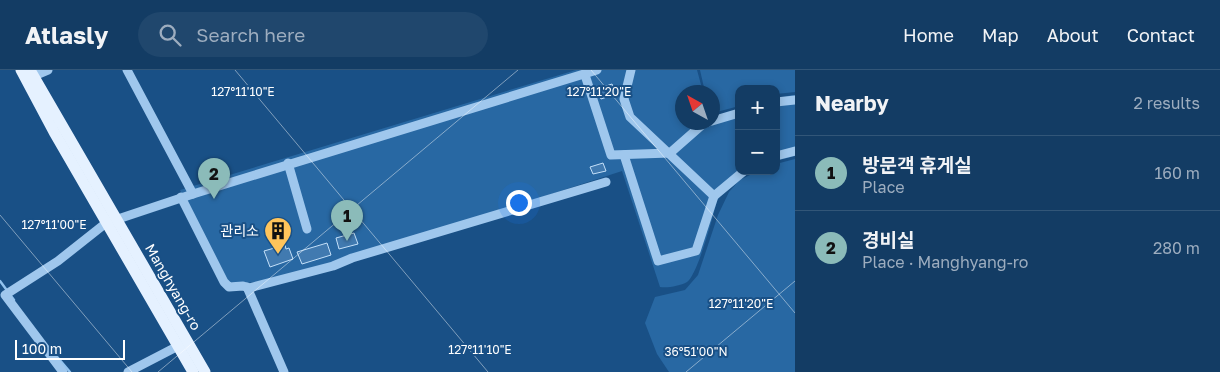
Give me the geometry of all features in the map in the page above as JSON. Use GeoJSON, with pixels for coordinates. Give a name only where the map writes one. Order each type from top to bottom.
{"type":"FeatureCollection","features":[{"type":"Feature","properties":{"kind":"main road","name":"Manghyang-ro"},"geometry":{"type":"LineString","coordinates":[[28,74],[183,344],[205,372]]}},
{"type":"Feature","properties":{"kind":"main road","name":"Manghyang-ro"},"geometry":{"type":"LineString","coordinates":[[183,344],[193,372]]}},
{"type":"Feature","properties":{"kind":"street"},"geometry":{"type":"LineString","coordinates":[[28,74],[48,70]]}},
{"type":"Feature","properties":{"kind":"street"},"geometry":{"type":"LineString","coordinates":[[127,70],[193,194]]}},
{"type":"Feature","properties":{"kind":"street"},"geometry":{"type":"LineString","coordinates":[[63,372],[8,293],[58,261],[111,220],[288,163],[597,70]]}},
{"type":"Feature","properties":{"kind":"street"},"geometry":{"type":"LineString","coordinates":[[631,70],[624,99],[630,117],[714,196]]}},
{"type":"Feature","properties":{"kind":"street"},"geometry":{"type":"LineString","coordinates":[[585,74],[611,155],[668,154],[696,130]]}},
{"type":"Feature","properties":{"kind":"street"},"geometry":{"type":"LineString","coordinates":[[780,102],[795,100]]}},
{"type":"Feature","properties":{"kind":"street"},"geometry":{"type":"LineString","coordinates":[[720,119],[735,114]]}},
{"type":"Feature","properties":{"kind":"street"},"geometry":{"type":"LineString","coordinates":[[780,155],[795,151]]}},
{"type":"Feature","properties":{"kind":"street"},"geometry":{"type":"LineString","coordinates":[[624,155],[658,261],[696,251],[714,196],[739,175]]}},
{"type":"Feature","properties":{"kind":"street"},"geometry":{"type":"LineString","coordinates":[[288,163],[307,229]]}},
{"type":"Feature","properties":{"kind":"street"},"geometry":{"type":"LineString","coordinates":[[181,197],[224,282],[229,287],[247,287],[333,266],[352,258],[606,182]]}},
{"type":"Feature","properties":{"kind":"street"},"geometry":{"type":"LineString","coordinates":[[247,287],[284,372]]}},
{"type":"Feature","properties":{"kind":"street"},"geometry":{"type":"LineString","coordinates":[[128,372],[183,344]]}},
{"type":"Feature","properties":{"kind":"shaded area"},"geometry":{"type":"Polygon","coordinates":[[[576,70],[697,70],[701,85],[675,85],[675,130],[720,130],[720,118],[735,112],[735,175],[746,175],[742,179],[750,175],[780,175],[780,163],[795,159],[795,372],[669,372],[657,354],[645,323],[655,297],[685,290],[698,275],[718,215],[729,192],[737,183],[721,195],[717,201],[705,244],[691,277],[687,282],[667,287],[660,287],[622,171],[300,272],[269,280],[239,283],[225,282],[180,190],[576,70]]]}},
{"type":"Feature","properties":{"kind":"shaded area"},"geometry":{"type":"Polygon","coordinates":[[[700,70],[795,70],[795,92],[780,94],[780,85],[735,85],[735,107],[720,111],[720,85],[703,85],[700,70]]]}},
{"type":"Feature","properties":{"kind":"shaded area"},"geometry":{"type":"Polygon","coordinates":[[[795,95],[795,156],[780,160],[780,130],[780,98],[795,95]]]}},
{"type":"Feature","properties":{"kind":"building"},"geometry":{"type":"Polygon","coordinates":[[[612,84],[616,94],[601,99],[597,89],[612,84]]]}},
{"type":"Feature","properties":{"kind":"building"},"geometry":{"type":"Polygon","coordinates":[[[603,163],[606,171],[593,174],[590,167],[603,163]]]}},
{"type":"Feature","properties":{"kind":"building"},"geometry":{"type":"Polygon","coordinates":[[[354,233],[358,244],[339,249],[336,238],[354,233]]]}},
{"type":"Feature","properties":{"kind":"building"},"geometry":{"type":"Polygon","coordinates":[[[327,243],[331,255],[302,264],[297,252],[327,243]]]}},
{"type":"Feature","properties":{"kind":"building","name":"관리소"},"geometry":{"type":"Polygon","coordinates":[[[285,245],[286,249],[289,248],[293,259],[270,267],[264,251],[285,245]]]}},
{"type":"Feature","properties":{"kind":"waterway"},"geometry":{"type":"LineString","coordinates":[[0,281],[14,300]]}},
{"type":"Feature","properties":{"kind":"waterway"},"geometry":{"type":"LineString","coordinates":[[53,352],[70,372]]}},
{"type":"Feature","properties":{"kind":"place","name":"경비실"},"geometry":{"type":"Point","coordinates":[214,199]}},
{"type":"Feature","properties":{"kind":"place","name":"방문객 휴게실"},"geometry":{"type":"Point","coordinates":[347,241]}},
{"type":"Feature","properties":{"kind":"place","name":"관리소"},"geometry":{"type":"Point","coordinates":[278,255]}}]}
